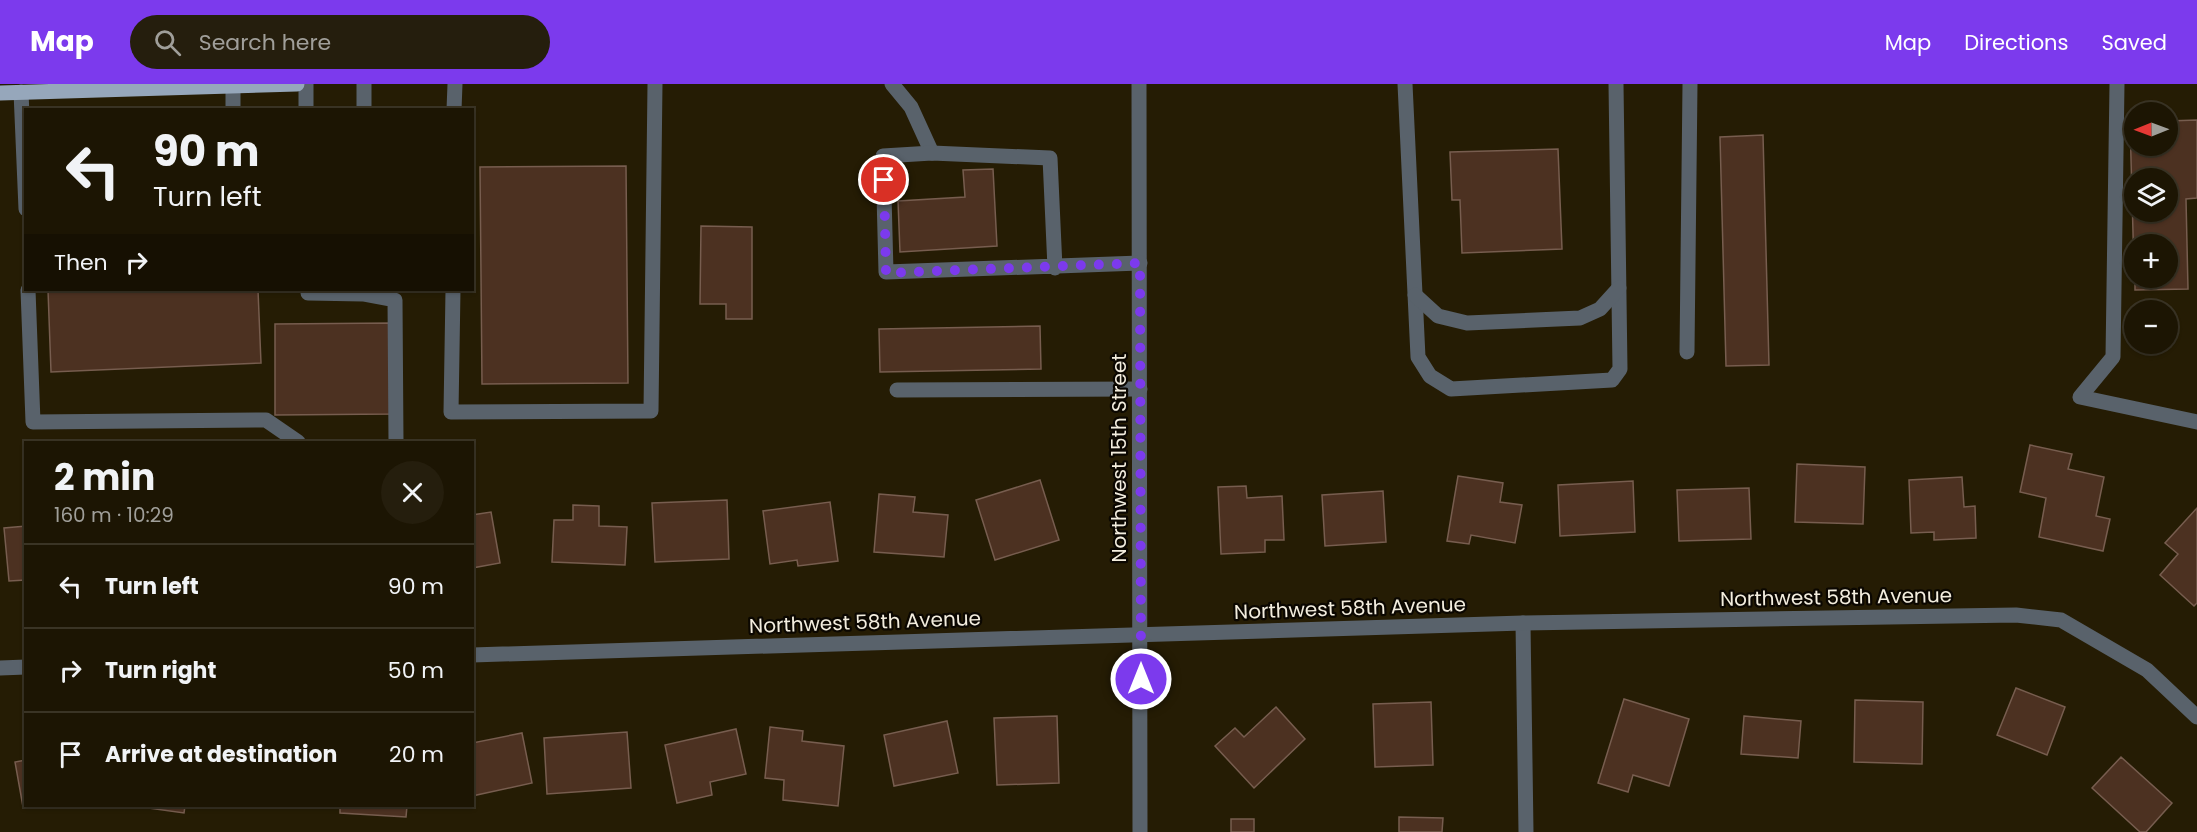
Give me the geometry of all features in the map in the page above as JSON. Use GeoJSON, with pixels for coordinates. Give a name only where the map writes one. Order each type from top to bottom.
{"type":"FeatureCollection","features":[{"type":"Feature","properties":{"kind":"main road"},"geometry":{"type":"LineString","coordinates":[[0,93],[26,90],[297,84]]}},
{"type":"Feature","properties":{"kind":"street"},"geometry":{"type":"LineString","coordinates":[[306,84],[306,108]]}},
{"type":"Feature","properties":{"kind":"street"},"geometry":{"type":"LineString","coordinates":[[364,84],[364,108]]}},
{"type":"Feature","properties":{"kind":"street"},"geometry":{"type":"LineString","coordinates":[[454,108],[455,84]]}},
{"type":"Feature","properties":{"kind":"street"},"geometry":{"type":"LineString","coordinates":[[453,291],[452,412],[651,411],[656,84]]}},
{"type":"Feature","properties":{"kind":"street"},"geometry":{"type":"LineString","coordinates":[[892,84],[911,107],[932,153]]}},
{"type":"Feature","properties":{"kind":"street","name":"Northwest 15th Street"},"geometry":{"type":"LineString","coordinates":[[1139,84],[1140,832]]}},
{"type":"Feature","properties":{"kind":"street"},"geometry":{"type":"LineString","coordinates":[[1405,84],[1418,357],[1430,376],[1451,389],[1612,380],[1620,369],[1616,84]]}},
{"type":"Feature","properties":{"kind":"street"},"geometry":{"type":"LineString","coordinates":[[1687,352],[1690,84]]}},
{"type":"Feature","properties":{"kind":"street"},"geometry":{"type":"LineString","coordinates":[[2117,84],[2113,357],[2080,397],[2197,422]]}},
{"type":"Feature","properties":{"kind":"street"},"geometry":{"type":"LineString","coordinates":[[233,86],[233,108]]}},
{"type":"Feature","properties":{"kind":"street"},"geometry":{"type":"LineString","coordinates":[[26,90],[26,108]]}},
{"type":"Feature","properties":{"kind":"street"},"geometry":{"type":"LineString","coordinates":[[1055,268],[1050,158],[932,153],[883,156],[886,273],[1055,268],[1140,263]]}},
{"type":"Feature","properties":{"kind":"street"},"geometry":{"type":"LineString","coordinates":[[1415,295],[1438,316],[1467,323],[1580,318],[1600,309],[1619,288]]}},
{"type":"Feature","properties":{"kind":"street"},"geometry":{"type":"LineString","coordinates":[[28,291],[33,422],[266,420],[297,441]]}},
{"type":"Feature","properties":{"kind":"street"},"geometry":{"type":"LineString","coordinates":[[308,291],[309,293],[363,292],[395,300],[396,441]]}},
{"type":"Feature","properties":{"kind":"street"},"geometry":{"type":"LineString","coordinates":[[897,390],[1140,389]]}},
{"type":"Feature","properties":{"kind":"street","name":"Northwest 58th Avenue"},"geometry":{"type":"LineString","coordinates":[[474,654],[1522,623],[2016,615],[2061,620],[2147,670],[2197,717]]}},
{"type":"Feature","properties":{"kind":"street"},"geometry":{"type":"LineString","coordinates":[[1522,623],[1526,832]]}},
{"type":"Feature","properties":{"kind":"street"},"geometry":{"type":"LineString","coordinates":[[0,668],[24,667]]}},
{"type":"Feature","properties":{"kind":"building"},"geometry":{"type":"Polygon","coordinates":[[[2197,120],[2197,198],[2186,199],[2188,289],[2135,290],[2135,288],[2178,288],[2178,234],[2133,234],[2133,222],[2178,222],[2178,168],[2131,168],[2131,156],[2178,156],[2178,121],[2197,120]]]}},
{"type":"Feature","properties":{"kind":"building"},"geometry":{"type":"Polygon","coordinates":[[[1763,135],[1769,365],[1726,366],[1720,137],[1763,135]]]}},
{"type":"Feature","properties":{"kind":"building"},"geometry":{"type":"Polygon","coordinates":[[[1558,149],[1562,249],[1462,253],[1460,200],[1452,200],[1450,152],[1558,149]]]}},
{"type":"Feature","properties":{"kind":"building"},"geometry":{"type":"Polygon","coordinates":[[[626,166],[628,383],[482,384],[480,167],[626,166]]]}},
{"type":"Feature","properties":{"kind":"building"},"geometry":{"type":"Polygon","coordinates":[[[993,169],[997,246],[900,252],[898,201],[965,197],[963,170],[993,169]]]}},
{"type":"Feature","properties":{"kind":"building"},"geometry":{"type":"Polygon","coordinates":[[[701,226],[752,227],[752,319],[726,319],[726,304],[700,304],[701,226]]]}},
{"type":"Feature","properties":{"kind":"building"},"geometry":{"type":"Polygon","coordinates":[[[48,291],[258,291],[261,363],[51,372],[48,291]]]}},
{"type":"Feature","properties":{"kind":"building"},"geometry":{"type":"Polygon","coordinates":[[[392,323],[392,414],[275,415],[275,324],[392,323]]]}},
{"type":"Feature","properties":{"kind":"building"},"geometry":{"type":"Polygon","coordinates":[[[1040,326],[1041,369],[880,372],[879,329],[1040,326]]]}},
{"type":"Feature","properties":{"kind":"building"},"geometry":{"type":"Polygon","coordinates":[[[2030,445],[2072,454],[2068,469],[2104,477],[2096,516],[2110,519],[2103,551],[2039,537],[2046,498],[2020,492],[2030,445]]]}},
{"type":"Feature","properties":{"kind":"building"},"geometry":{"type":"Polygon","coordinates":[[[1797,464],[1865,467],[1863,524],[1795,522],[1797,464]]]}},
{"type":"Feature","properties":{"kind":"building"},"geometry":{"type":"Polygon","coordinates":[[[1458,476],[1503,483],[1500,502],[1522,505],[1515,543],[1471,535],[1469,544],[1447,541],[1458,476]]]}},
{"type":"Feature","properties":{"kind":"building"},"geometry":{"type":"Polygon","coordinates":[[[1962,477],[1964,507],[1975,506],[1976,538],[1934,540],[1934,532],[1911,533],[1909,480],[1962,477]]]}},
{"type":"Feature","properties":{"kind":"building"},"geometry":{"type":"Polygon","coordinates":[[[1040,480],[1059,540],[995,560],[976,500],[1040,480]]]}},
{"type":"Feature","properties":{"kind":"building"},"geometry":{"type":"Polygon","coordinates":[[[1633,481],[1635,532],[1560,536],[1558,485],[1633,481]]]}},
{"type":"Feature","properties":{"kind":"building"},"geometry":{"type":"Polygon","coordinates":[[[1246,486],[1247,498],[1282,496],[1284,540],[1265,540],[1265,552],[1221,554],[1218,487],[1246,486]]]}},
{"type":"Feature","properties":{"kind":"building"},"geometry":{"type":"Polygon","coordinates":[[[1749,488],[1751,539],[1679,541],[1677,490],[1749,488]]]}},
{"type":"Feature","properties":{"kind":"building"},"geometry":{"type":"Polygon","coordinates":[[[1383,491],[1386,542],[1325,546],[1322,495],[1383,491]]]}},
{"type":"Feature","properties":{"kind":"building"},"geometry":{"type":"Polygon","coordinates":[[[879,494],[915,497],[913,512],[948,515],[944,557],[874,552],[879,494]]]}},
{"type":"Feature","properties":{"kind":"building"},"geometry":{"type":"Polygon","coordinates":[[[727,500],[729,559],[655,562],[652,503],[727,500]]]}},
{"type":"Feature","properties":{"kind":"building"},"geometry":{"type":"Polygon","coordinates":[[[830,502],[838,561],[798,566],[797,560],[770,564],[763,511],[830,502]]]}},
{"type":"Feature","properties":{"kind":"building"},"geometry":{"type":"Polygon","coordinates":[[[573,505],[599,506],[599,526],[627,527],[625,565],[552,562],[554,520],[573,520],[573,505]]]}},
{"type":"Feature","properties":{"kind":"building"},"geometry":{"type":"Polygon","coordinates":[[[2197,508],[2197,603],[2194,606],[2160,575],[2178,554],[2165,543],[2197,508]]]}},
{"type":"Feature","properties":{"kind":"building"},"geometry":{"type":"Polygon","coordinates":[[[491,512],[500,563],[474,568],[474,515],[491,512]]]}},
{"type":"Feature","properties":{"kind":"building"},"geometry":{"type":"Polygon","coordinates":[[[24,526],[24,580],[9,581],[4,528],[24,526]]]}},
{"type":"Feature","properties":{"kind":"building"},"geometry":{"type":"Polygon","coordinates":[[[2016,688],[2065,707],[2047,755],[1997,735],[2016,688]]]}},
{"type":"Feature","properties":{"kind":"building"},"geometry":{"type":"Polygon","coordinates":[[[1624,699],[1689,719],[1669,786],[1633,775],[1628,792],[1598,783],[1624,699]]]}},
{"type":"Feature","properties":{"kind":"building"},"geometry":{"type":"Polygon","coordinates":[[[1855,700],[1923,702],[1922,764],[1854,762],[1855,700]]]}},
{"type":"Feature","properties":{"kind":"building"},"geometry":{"type":"Polygon","coordinates":[[[1431,702],[1433,765],[1375,767],[1373,704],[1431,702]]]}},
{"type":"Feature","properties":{"kind":"building"},"geometry":{"type":"Polygon","coordinates":[[[1276,707],[1305,739],[1254,788],[1215,746],[1235,728],[1244,737],[1276,707]]]}},
{"type":"Feature","properties":{"kind":"building"},"geometry":{"type":"Polygon","coordinates":[[[1057,716],[1059,783],[997,785],[994,718],[1057,716]]]}},
{"type":"Feature","properties":{"kind":"building"},"geometry":{"type":"Polygon","coordinates":[[[1744,716],[1801,721],[1798,758],[1741,754],[1744,716]]]}},
{"type":"Feature","properties":{"kind":"building"},"geometry":{"type":"Polygon","coordinates":[[[947,721],[958,773],[894,786],[884,735],[947,721]]]}},
{"type":"Feature","properties":{"kind":"building"},"geometry":{"type":"Polygon","coordinates":[[[770,727],[803,731],[802,741],[844,746],[838,806],[783,800],[784,780],[765,778],[770,727]]]}},
{"type":"Feature","properties":{"kind":"building"},"geometry":{"type":"Polygon","coordinates":[[[736,729],[746,774],[710,782],[712,795],[677,803],[665,745],[736,729]]]}},
{"type":"Feature","properties":{"kind":"building"},"geometry":{"type":"Polygon","coordinates":[[[627,732],[631,788],[547,794],[544,738],[627,732]]]}},
{"type":"Feature","properties":{"kind":"building"},"geometry":{"type":"Polygon","coordinates":[[[522,733],[532,783],[474,796],[474,743],[522,733]]]}},
{"type":"Feature","properties":{"kind":"building"},"geometry":{"type":"Polygon","coordinates":[[[2121,757],[2172,803],[2146,832],[2140,832],[2092,788],[2121,757]]]}},
{"type":"Feature","properties":{"kind":"building"},"geometry":{"type":"Polygon","coordinates":[[[24,760],[24,807],[23,807],[15,762],[24,760]]]}},
{"type":"Feature","properties":{"kind":"building"},"geometry":{"type":"Polygon","coordinates":[[[141,807],[185,807],[184,813],[141,807]]]}},
{"type":"Feature","properties":{"kind":"building"},"geometry":{"type":"Polygon","coordinates":[[[340,807],[407,807],[406,817],[340,813],[340,807]]]}},
{"type":"Feature","properties":{"kind":"building"},"geometry":{"type":"Polygon","coordinates":[[[1399,817],[1443,818],[1442,832],[1399,832],[1399,817]]]}},
{"type":"Feature","properties":{"kind":"building"},"geometry":{"type":"Polygon","coordinates":[[[1231,819],[1254,819],[1254,832],[1231,832],[1231,819]]]}},
{"type":"Feature","properties":{"kind":"route"},"geometry":{"type":"LineString","coordinates":[[884,180],[886,273],[1140,263],[1141,679]]}}]}
